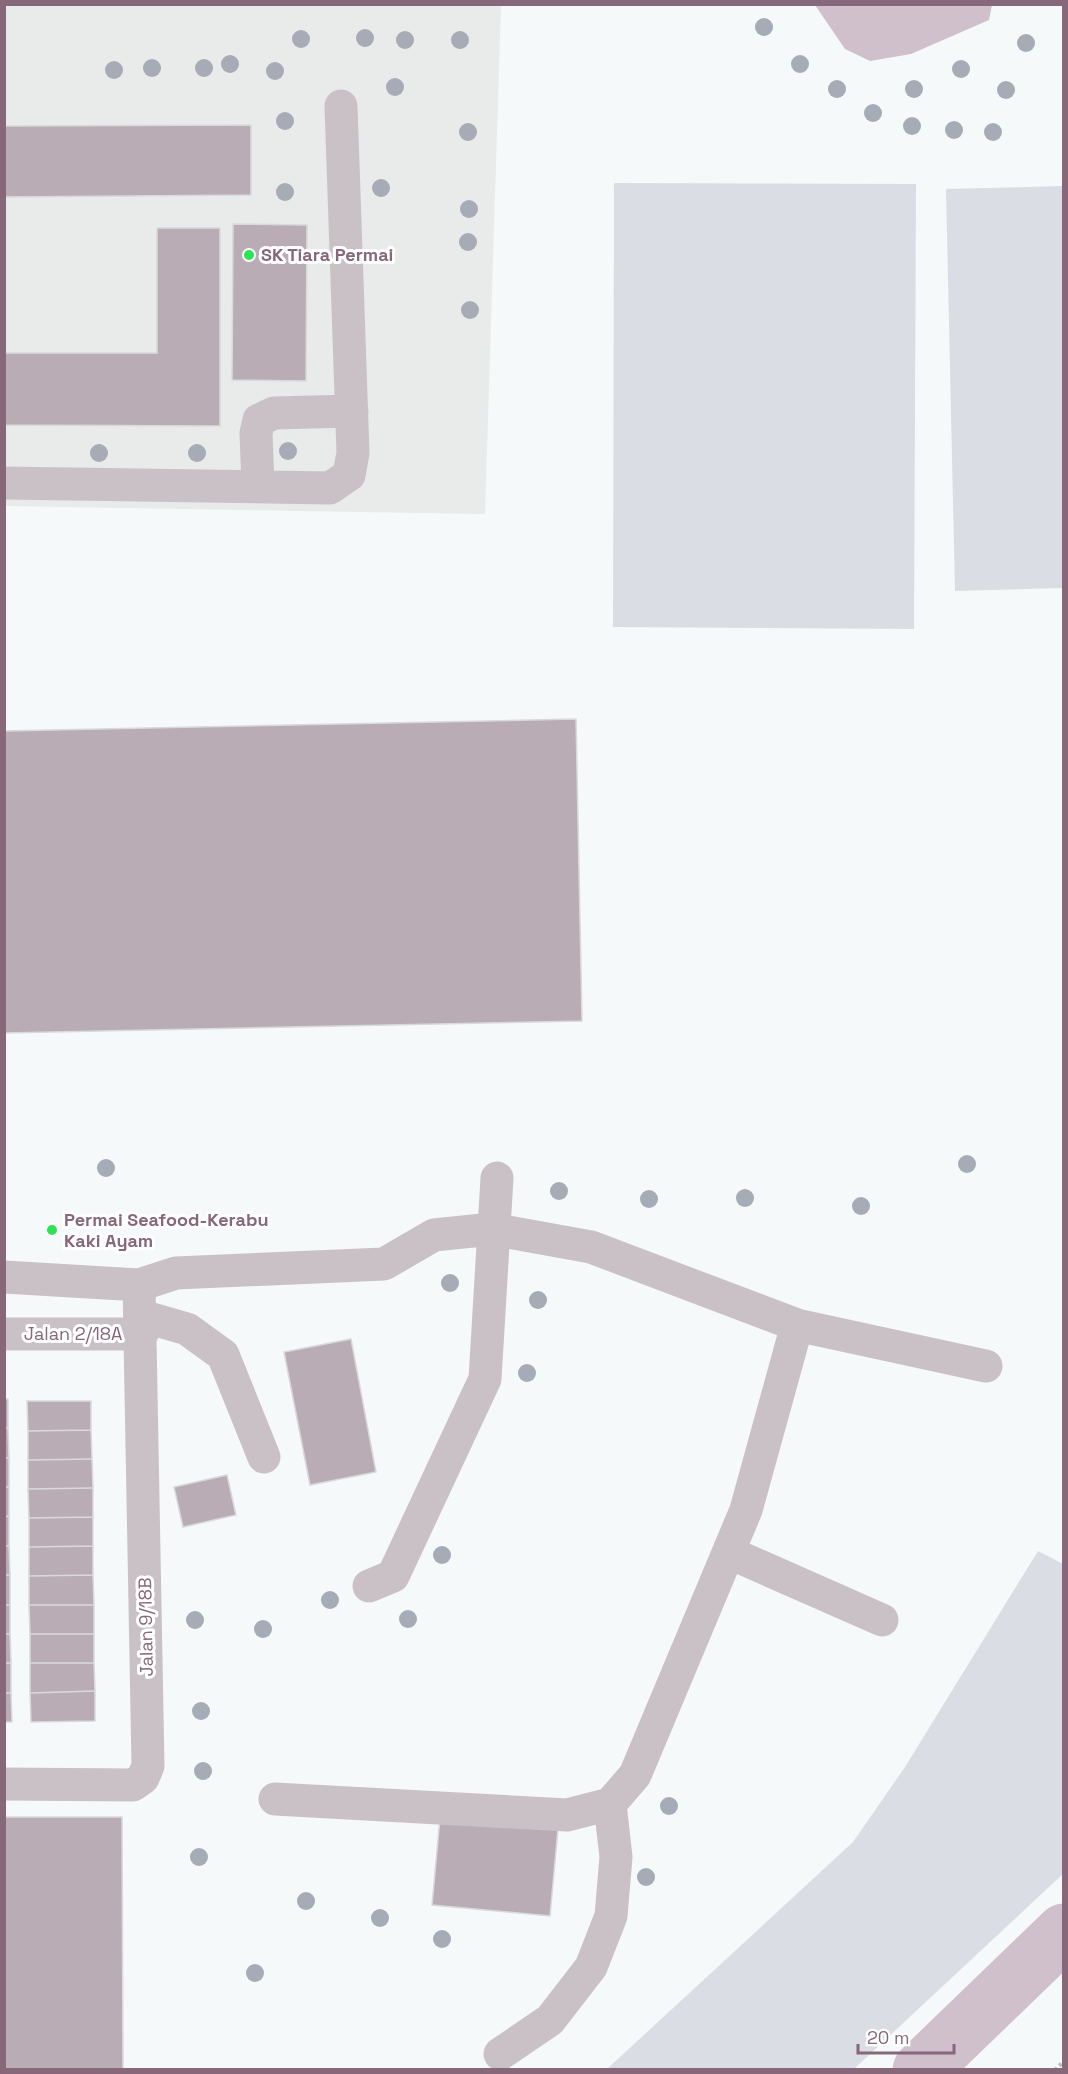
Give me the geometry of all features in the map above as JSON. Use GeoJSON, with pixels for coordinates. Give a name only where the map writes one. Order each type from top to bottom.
{"type":"FeatureCollection","features":[{"type":"Feature","properties":{"kind":"street"},"geometry":{"type":"LineString","coordinates":[[4,483],[330,488],[349,476],[353,453],[341,106]]}},
{"type":"Feature","properties":{"kind":"street"},"geometry":{"type":"LineString","coordinates":[[258,487],[256,433],[259,420],[274,413],[352,411]]}},
{"type":"Feature","properties":{"kind":"street"},"geometry":{"type":"LineString","coordinates":[[369,1587],[393,1576],[485,1379],[492,1229],[497,1178]]}},
{"type":"Feature","properties":{"kind":"street"},"geometry":{"type":"LineString","coordinates":[[141,1311],[176,1273],[384,1264],[434,1235],[492,1229],[591,1246],[797,1325],[986,1366]]}},
{"type":"Feature","properties":{"kind":"street"},"geometry":{"type":"LineString","coordinates":[[4,1276],[141,1311],[187,1329],[223,1355],[264,1457]]}},
{"type":"Feature","properties":{"kind":"street","name":"Jalan 2/18A"},"geometry":{"type":"LineString","coordinates":[[4,1334],[141,1311]]}},
{"type":"Feature","properties":{"kind":"street","name":"Jalan 9/18B"},"geometry":{"type":"LineString","coordinates":[[4,1784],[132,1785],[143,1778],[148,1766],[141,1311]]}},
{"type":"Feature","properties":{"kind":"street"},"geometry":{"type":"LineString","coordinates":[[275,1799],[567,1815],[610,1804],[635,1775],[730,1552],[746,1510],[797,1325]]}},
{"type":"Feature","properties":{"kind":"street"},"geometry":{"type":"LineString","coordinates":[[730,1552],[882,1620]]}},
{"type":"Feature","properties":{"kind":"street"},"geometry":{"type":"LineString","coordinates":[[500,2054],[550,2020],[591,1967],[611,1916],[616,1857],[610,1804]]}},
{"type":"Feature","properties":{"kind":"path"},"geometry":{"type":"LineString","coordinates":[[1055,2070],[1064,2061]]}},
{"type":"Feature","properties":{"kind":"shaded area","name":"SK Tiara Permai"},"geometry":{"type":"Polygon","coordinates":[[[5,5],[501,5],[485,514],[5,506],[5,5]]]}},
{"type":"Feature","properties":{"kind":"shaded area"},"geometry":{"type":"Polygon","coordinates":[[[815,5],[992,5],[989,20],[911,54],[870,61],[845,49],[815,5]]]}},
{"type":"Feature","properties":{"kind":"shaded area"},"geometry":{"type":"Polygon","coordinates":[[[614,183],[916,184],[914,629],[613,627],[614,183]]]}},
{"type":"Feature","properties":{"kind":"shaded area"},"geometry":{"type":"Polygon","coordinates":[[[1063,186],[1063,588],[955,591],[946,189],[1063,186]]]}},
{"type":"Feature","properties":{"kind":"shaded area"},"geometry":{"type":"Polygon","coordinates":[[[1038,1551],[1063,1564],[1063,1874],[854,2069],[607,2069],[853,1842],[905,1767],[1038,1551]]]}},
{"type":"Feature","properties":{"kind":"building"},"geometry":{"type":"Polygon","coordinates":[[[251,125],[251,195],[4,197],[4,126],[251,125]]]}},
{"type":"Feature","properties":{"kind":"building"},"geometry":{"type":"Polygon","coordinates":[[[233,224],[307,225],[306,381],[232,380],[233,224]]]}},
{"type":"Feature","properties":{"kind":"building"},"geometry":{"type":"Polygon","coordinates":[[[157,228],[220,228],[220,426],[4,425],[4,353],[157,353],[157,228]]]}},
{"type":"Feature","properties":{"kind":"building"},"geometry":{"type":"Polygon","coordinates":[[[576,719],[582,1021],[4,1033],[4,731],[576,719]]]}},
{"type":"Feature","properties":{"kind":"building"},"geometry":{"type":"Polygon","coordinates":[[[351,1339],[376,1472],[310,1485],[284,1352],[351,1339]]]}},
{"type":"Feature","properties":{"kind":"building"},"geometry":{"type":"Polygon","coordinates":[[[4,1399],[8,1399],[8,1428],[4,1428],[4,1399]]]}},
{"type":"Feature","properties":{"kind":"building"},"geometry":{"type":"Polygon","coordinates":[[[27,1401],[91,1401],[91,1430],[28,1431],[27,1401]]]}},
{"type":"Feature","properties":{"kind":"building"},"geometry":{"type":"Polygon","coordinates":[[[4,1428],[8,1428],[9,1458],[4,1458],[4,1428]]]}},
{"type":"Feature","properties":{"kind":"building"},"geometry":{"type":"Polygon","coordinates":[[[91,1430],[92,1459],[28,1460],[28,1431],[91,1430]]]}},
{"type":"Feature","properties":{"kind":"building"},"geometry":{"type":"Polygon","coordinates":[[[4,1458],[9,1458],[9,1487],[4,1487],[4,1458]]]}},
{"type":"Feature","properties":{"kind":"building"},"geometry":{"type":"Polygon","coordinates":[[[92,1459],[93,1488],[28,1489],[28,1460],[92,1459]]]}},
{"type":"Feature","properties":{"kind":"building"},"geometry":{"type":"Polygon","coordinates":[[[227,1475],[236,1515],[183,1527],[174,1487],[227,1475]]]}},
{"type":"Feature","properties":{"kind":"building"},"geometry":{"type":"Polygon","coordinates":[[[4,1487],[9,1487],[9,1516],[4,1517],[4,1487]]]}},
{"type":"Feature","properties":{"kind":"building"},"geometry":{"type":"Polygon","coordinates":[[[93,1488],[93,1517],[29,1518],[28,1489],[93,1488]]]}},
{"type":"Feature","properties":{"kind":"building"},"geometry":{"type":"Polygon","coordinates":[[[9,1516],[9,1546],[4,1546],[4,1517],[9,1516]]]}},
{"type":"Feature","properties":{"kind":"building"},"geometry":{"type":"Polygon","coordinates":[[[93,1517],[93,1546],[29,1547],[29,1518],[93,1517]]]}},
{"type":"Feature","properties":{"kind":"building"},"geometry":{"type":"Polygon","coordinates":[[[4,1546],[9,1546],[10,1575],[4,1575],[4,1546]]]}},
{"type":"Feature","properties":{"kind":"building"},"geometry":{"type":"Polygon","coordinates":[[[93,1546],[93,1575],[29,1576],[29,1547],[93,1546]]]}},
{"type":"Feature","properties":{"kind":"building"},"geometry":{"type":"Polygon","coordinates":[[[4,1575],[10,1575],[10,1605],[4,1605],[4,1575]]]}},
{"type":"Feature","properties":{"kind":"building"},"geometry":{"type":"Polygon","coordinates":[[[93,1575],[94,1605],[29,1605],[29,1576],[93,1575]]]}},
{"type":"Feature","properties":{"kind":"building"},"geometry":{"type":"Polygon","coordinates":[[[4,1605],[10,1605],[10,1634],[4,1634],[4,1605]]]}},
{"type":"Feature","properties":{"kind":"building"},"geometry":{"type":"Polygon","coordinates":[[[29,1605],[94,1605],[94,1634],[30,1634],[29,1605]]]}},
{"type":"Feature","properties":{"kind":"building"},"geometry":{"type":"Polygon","coordinates":[[[4,1634],[10,1634],[11,1663],[4,1663],[4,1634]]]}},
{"type":"Feature","properties":{"kind":"building"},"geometry":{"type":"Polygon","coordinates":[[[30,1634],[94,1634],[94,1663],[30,1663],[30,1634]]]}},
{"type":"Feature","properties":{"kind":"building"},"geometry":{"type":"Polygon","coordinates":[[[4,1663],[11,1663],[11,1693],[4,1693],[4,1663]]]}},
{"type":"Feature","properties":{"kind":"building"},"geometry":{"type":"Polygon","coordinates":[[[30,1663],[94,1663],[95,1691],[30,1693],[30,1663]]]}},
{"type":"Feature","properties":{"kind":"building"},"geometry":{"type":"Polygon","coordinates":[[[95,1691],[95,1721],[31,1722],[30,1693],[95,1691]]]}},
{"type":"Feature","properties":{"kind":"building"},"geometry":{"type":"Polygon","coordinates":[[[4,1693],[11,1693],[12,1722],[4,1722],[4,1693]]]}},
{"type":"Feature","properties":{"kind":"building"},"geometry":{"type":"Polygon","coordinates":[[[4,1817],[122,1817],[123,2070],[4,2070],[4,1817]]]}},
{"type":"Feature","properties":{"kind":"building"},"geometry":{"type":"Polygon","coordinates":[[[440,1818],[558,1829],[550,1916],[432,1905],[440,1818]]]}},
{"type":"Feature","properties":{"kind":"waterway"},"geometry":{"type":"LineString","coordinates":[[921,2070],[1064,1932]]}},
{"type":"Feature","properties":{"kind":"place","name":"SK Tiara Permai"},"geometry":{"type":"Point","coordinates":[249,255]}},
{"type":"Feature","properties":{"kind":"place","name":"Permai Seafood-Kerabu Kaki Ayam"},"geometry":{"type":"Point","coordinates":[52,1230]}}]}
